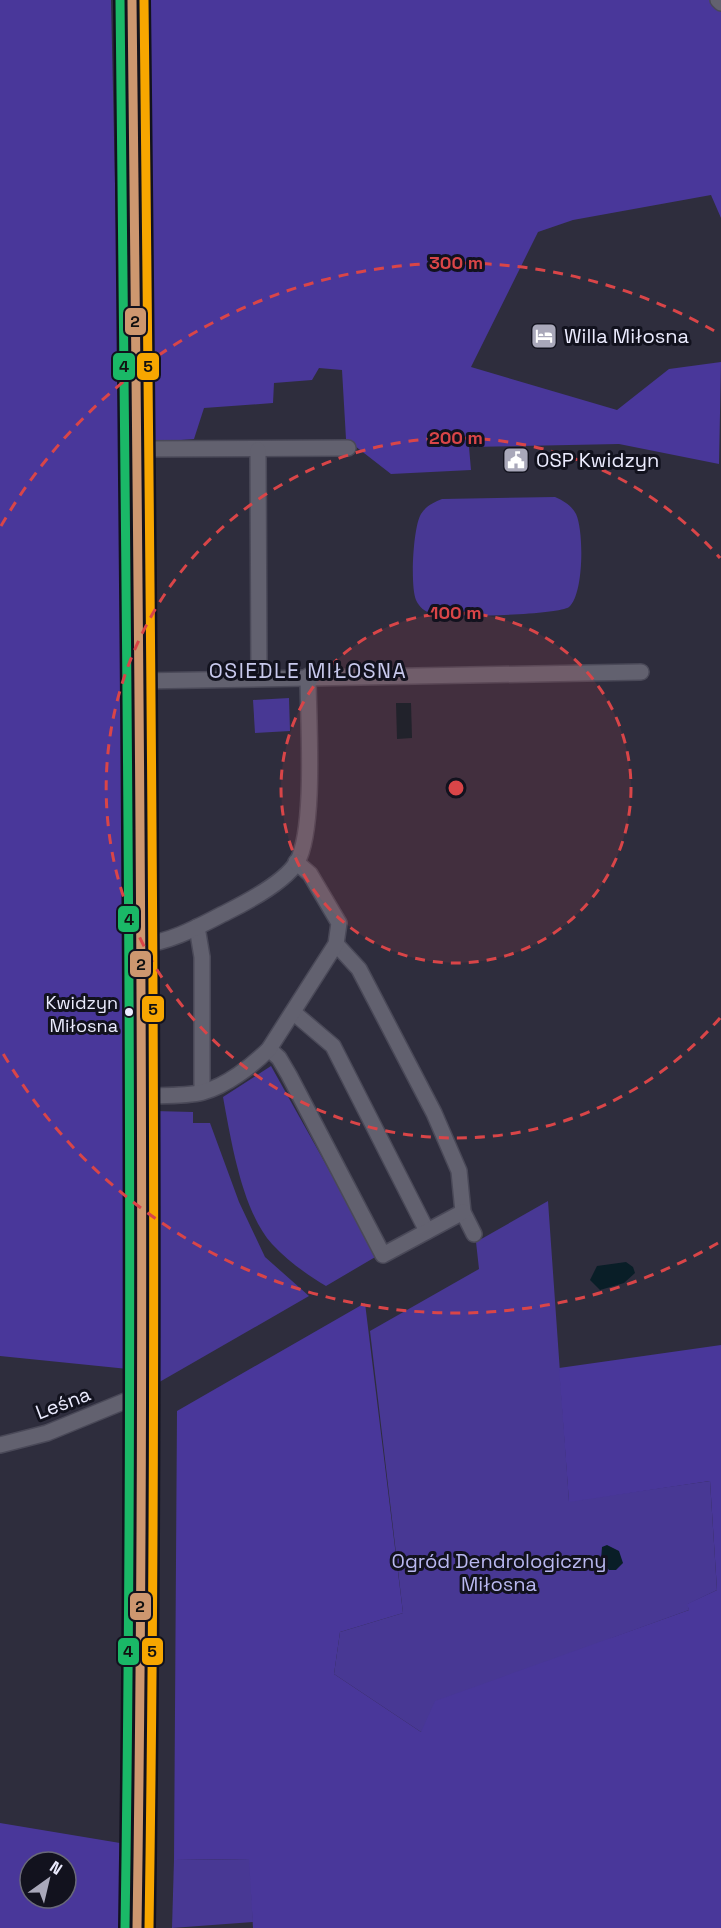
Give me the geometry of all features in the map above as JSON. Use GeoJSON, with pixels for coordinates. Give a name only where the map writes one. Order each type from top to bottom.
{"type":"FeatureCollection","features":[{"type":"Feature","properties":{"kind":"main road"},"geometry":{"type":"LineString","coordinates":[[132,0],[142,945],[143,1531],[137,1928]]}},
{"type":"Feature","properties":{"kind":"street"},"geometry":{"type":"LineString","coordinates":[[136,449],[348,448]]}},
{"type":"Feature","properties":{"kind":"street"},"geometry":{"type":"LineString","coordinates":[[258,450],[259,678]]}},
{"type":"Feature","properties":{"kind":"street"},"geometry":{"type":"LineString","coordinates":[[140,681],[308,676],[641,672]]}},
{"type":"Feature","properties":{"kind":"street"},"geometry":{"type":"LineString","coordinates":[[142,945],[162,943],[258,896],[296,862],[303,848],[308,796],[308,676]]}},
{"type":"Feature","properties":{"kind":"street"},"geometry":{"type":"LineString","coordinates":[[142,1096],[202,1092],[216,1087],[258,1060],[269,1049],[336,944],[339,923],[310,874],[296,862]]}},
{"type":"Feature","properties":{"kind":"street"},"geometry":{"type":"LineString","coordinates":[[197,927],[202,957],[202,1092]]}},
{"type":"Feature","properties":{"kind":"street"},"geometry":{"type":"LineString","coordinates":[[336,944],[359,969],[434,1113],[459,1171],[463,1212],[474,1234]]}},
{"type":"Feature","properties":{"kind":"street"},"geometry":{"type":"LineString","coordinates":[[292,1012],[333,1046],[427,1231]]}},
{"type":"Feature","properties":{"kind":"street"},"geometry":{"type":"LineString","coordinates":[[269,1049],[279,1058],[289,1075],[383,1255],[463,1212]]}},
{"type":"Feature","properties":{"kind":"street","name":"Leśna"},"geometry":{"type":"LineString","coordinates":[[0,1445],[47,1433],[130,1399],[141,1408]]}},
{"type":"Feature","properties":{"kind":"green space"},"geometry":{"type":"Polygon","coordinates":[[[555,497],[574,511],[579,522],[580,576],[578,589],[569,607],[526,614],[459,616],[433,614],[425,611],[419,605],[414,593],[413,582],[414,543],[421,514],[433,503],[442,499],[555,497]]]}},
{"type":"Feature","properties":{"kind":"green space"},"geometry":{"type":"Polygon","coordinates":[[[289,698],[290,731],[255,733],[253,700],[289,698]]]}},
{"type":"Feature","properties":{"kind":"green space"},"geometry":{"type":"Polygon","coordinates":[[[271,1066],[377,1256],[326,1286],[284,1256],[262,1230],[245,1194],[234,1154],[223,1097],[271,1066]]]}},
{"type":"Feature","properties":{"kind":"green space"},"geometry":{"type":"Polygon","coordinates":[[[154,1111],[193,1112],[193,1123],[210,1123],[239,1202],[265,1257],[309,1296],[156,1384],[151,1340],[154,1111]]]}},
{"type":"Feature","properties":{"kind":"green space","name":"Ogród Dendrologiczny Miłosna"},"geometry":{"type":"Polygon","coordinates":[[[548,1201],[569,1501],[710,1481],[717,1590],[688,1604],[689,1610],[612,1638],[421,1732],[334,1674],[340,1632],[403,1613],[370,1331],[479,1269],[476,1242],[548,1201]]]}},
{"type":"Feature","properties":{"kind":"green space"},"geometry":{"type":"Polygon","coordinates":[[[250,1859],[253,1922],[172,1928],[174,1860],[250,1859]]]}},
{"type":"Feature","properties":{"kind":"shaded area"},"geometry":{"type":"Polygon","coordinates":[[[0,0],[111,0],[119,368],[128,1369],[0,1356],[0,0]]]}},
{"type":"Feature","properties":{"kind":"shaded area"},"geometry":{"type":"Polygon","coordinates":[[[145,0],[721,0],[721,218],[711,195],[573,220],[538,232],[471,367],[617,410],[669,369],[721,362],[719,464],[619,444],[469,447],[471,470],[391,474],[346,439],[342,370],[319,368],[312,380],[274,383],[273,403],[204,408],[194,439],[155,442],[145,0]]]}},
{"type":"Feature","properties":{"kind":"shaded area"},"geometry":{"type":"Polygon","coordinates":[[[365,1303],[403,1613],[340,1632],[334,1674],[421,1732],[435,1701],[689,1610],[687,1604],[717,1590],[710,1481],[569,1502],[559,1368],[721,1345],[721,1928],[253,1928],[249,1859],[174,1860],[177,1411],[365,1303]]]}},
{"type":"Feature","properties":{"kind":"shaded area"},"geometry":{"type":"Polygon","coordinates":[[[0,1823],[120,1843],[121,1928],[0,1928],[0,1823]]]}},
{"type":"Feature","properties":{"kind":"water"},"geometry":{"type":"Polygon","coordinates":[[[396,703],[411,703],[412,738],[397,739],[396,703]]]}},
{"type":"Feature","properties":{"kind":"water"},"geometry":{"type":"Polygon","coordinates":[[[626,1262],[633,1267],[635,1273],[624,1283],[600,1290],[590,1280],[597,1266],[626,1262]]]}},
{"type":"Feature","properties":{"kind":"water"},"geometry":{"type":"Polygon","coordinates":[[[607,1545],[619,1551],[623,1563],[616,1570],[609,1570],[601,1560],[602,1547],[607,1545]]]}},
{"type":"Feature","properties":{"kind":"transit line","name":"4"},"geometry":{"type":"LineString","coordinates":[[120,0],[130,1205],[125,1928]]}},
{"type":"Feature","properties":{"kind":"transit line","name":"2"},"geometry":{"type":"LineString","coordinates":[[132,0],[142,1205],[137,1928]]}},
{"type":"Feature","properties":{"kind":"transit line","name":"5"},"geometry":{"type":"LineString","coordinates":[[144,0],[154,1205],[149,1928]]}},
{"type":"Feature","properties":{"kind":"place","name":"Willa Miłosna"},"geometry":{"type":"Point","coordinates":[544,336]}},
{"type":"Feature","properties":{"kind":"place","name":"OSP Kwidzyn"},"geometry":{"type":"Point","coordinates":[516,460]}},
{"type":"Feature","properties":{"kind":"place","name":"Kwidzyn Miłosna"},"geometry":{"type":"Point","coordinates":[129,1012]}},
{"type":"Feature","properties":{"kind":"district","name":"OSIEDLE MIŁOSNA"},"geometry":{"type":"Point","coordinates":[308,670]}}]}
